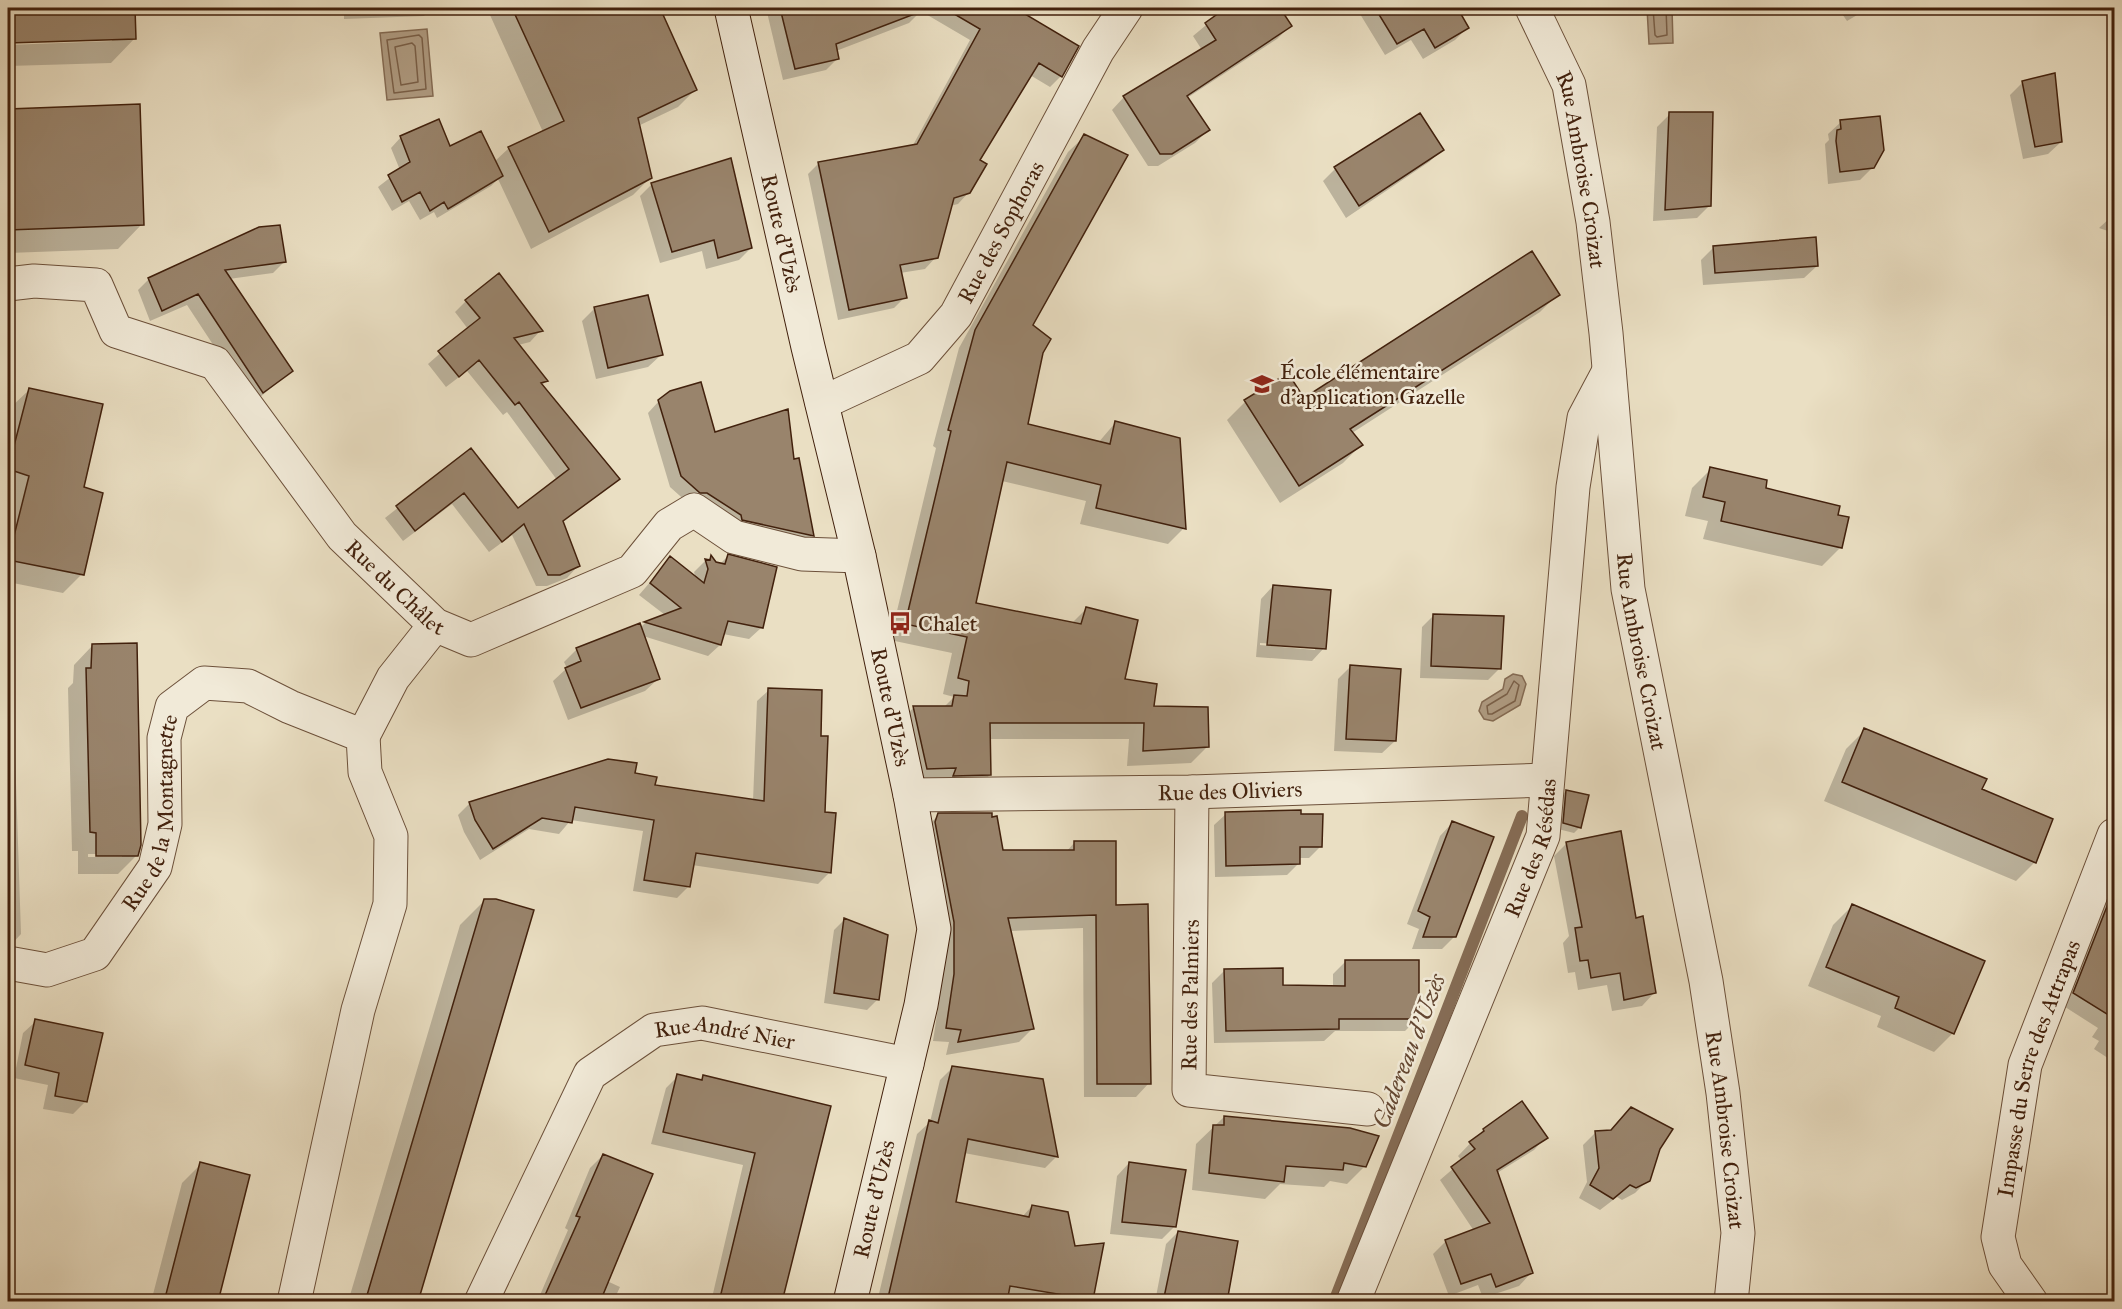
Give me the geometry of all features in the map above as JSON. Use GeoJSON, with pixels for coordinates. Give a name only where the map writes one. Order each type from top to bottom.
{"type":"FeatureCollection","features":[{"type":"Feature","properties":{"kind":"street","name":"Route d'Uzès"},"geometry":{"type":"LineString","coordinates":[[731,8],[859,556],[910,795],[934,930],[921,1005],[850,1302]]}},
{"type":"Feature","properties":{"kind":"street","name":"Rue des Sophoras"},"geometry":{"type":"LineString","coordinates":[[822,403],[919,358],[956,315],[1098,50],[1126,8]]}},
{"type":"Feature","properties":{"kind":"street","name":"Rue Ambroise Croizat"},"geometry":{"type":"LineString","coordinates":[[1532,8],[1569,85],[1593,222],[1628,589],[1706,981],[1723,1093],[1738,1233],[1731,1302]]}},
{"type":"Feature","properties":{"kind":"street","name":"Rue du Châlet"},"geometry":{"type":"LineString","coordinates":[[8,284],[34,281],[96,285],[116,331],[215,363],[342,536],[435,625],[471,640],[633,571],[669,525],[694,510],[734,537],[802,554],[859,556]]}},
{"type":"Feature","properties":{"kind":"street","name":"Rue des Résédas"},"geometry":{"type":"LineString","coordinates":[[1353,1302],[1543,836],[1573,487],[1584,418],[1608,371]]}},
{"type":"Feature","properties":{"kind":"street"},"geometry":{"type":"LineString","coordinates":[[294,1302],[358,1010],[390,904],[391,836],[365,772],[363,736],[393,678],[435,625]]}},
{"type":"Feature","properties":{"kind":"street","name":"Rue de la Montagnette"},"geometry":{"type":"LineString","coordinates":[[8,963],[47,970],[95,954],[155,867],[165,824],[164,738],[172,707],[204,683],[248,686],[290,707],[363,736]]}},
{"type":"Feature","properties":{"kind":"street","name":"Rue des Oliviers"},"geometry":{"type":"LineString","coordinates":[[910,795],[1192,792],[1547,780]]}},
{"type":"Feature","properties":{"kind":"street","name":"Rue des Palmiers"},"geometry":{"type":"LineString","coordinates":[[1192,792],[1189,1090],[1368,1108]]}},
{"type":"Feature","properties":{"kind":"street","name":"Impasse du Serre des Attrapas"},"geometry":{"type":"LineString","coordinates":[[2031,1302],[2005,1265],[1998,1237],[2025,1065],[2115,835]]}},
{"type":"Feature","properties":{"kind":"street","name":"Rue André Nier"},"geometry":{"type":"LineString","coordinates":[[481,1302],[590,1074],[654,1030],[702,1023],[907,1064]]}},
{"type":"Feature","properties":{"kind":"water"},"geometry":{"type":"Polygon","coordinates":[[[1647,8],[1672,8],[1673,43],[1649,44],[1647,8]]]}},
{"type":"Feature","properties":{"kind":"water"},"geometry":{"type":"Polygon","coordinates":[[[427,29],[433,96],[387,100],[380,33],[427,29]]]}},
{"type":"Feature","properties":{"kind":"water"},"geometry":{"type":"Polygon","coordinates":[[[1513,674],[1522,676],[1526,684],[1520,705],[1493,721],[1484,719],[1479,711],[1482,702],[1503,689],[1505,679],[1513,674]]]}},
{"type":"Feature","properties":{"kind":"building"},"geometry":{"type":"Polygon","coordinates":[[[8,8],[135,8],[136,39],[8,43],[8,8]]]}},
{"type":"Feature","properties":{"kind":"building"},"geometry":{"type":"Polygon","coordinates":[[[512,8],[660,8],[697,90],[638,118],[652,178],[549,232],[508,147],[564,121],[512,8]]]}},
{"type":"Feature","properties":{"kind":"building"},"geometry":{"type":"Polygon","coordinates":[[[780,8],[925,8],[925,10],[836,44],[839,59],[795,69],[780,8]]]}},
{"type":"Feature","properties":{"kind":"building"},"geometry":{"type":"Polygon","coordinates":[[[944,8],[1015,8],[1079,46],[1062,77],[1039,63],[980,160],[987,164],[970,193],[954,198],[938,258],[900,265],[907,298],[849,310],[818,162],[917,144],[980,29],[944,8]]]}},
{"type":"Feature","properties":{"kind":"building"},"geometry":{"type":"Polygon","coordinates":[[[1226,8],[1280,8],[1292,26],[1187,96],[1210,130],[1172,154],[1160,154],[1123,96],[1216,40],[1205,23],[1226,8]]]}},
{"type":"Feature","properties":{"kind":"building"},"geometry":{"type":"Polygon","coordinates":[[[1375,8],[1461,8],[1458,9],[1469,28],[1435,48],[1424,29],[1397,44],[1375,8]]]}},
{"type":"Feature","properties":{"kind":"building"},"geometry":{"type":"Polygon","coordinates":[[[2055,73],[2062,142],[2035,147],[2022,81],[2055,73]]]}},
{"type":"Feature","properties":{"kind":"building"},"geometry":{"type":"Polygon","coordinates":[[[140,104],[144,225],[8,230],[8,109],[140,104]]]}},
{"type":"Feature","properties":{"kind":"building"},"geometry":{"type":"Polygon","coordinates":[[[1669,112],[1713,112],[1711,206],[1665,210],[1669,112]]]}},
{"type":"Feature","properties":{"kind":"building"},"geometry":{"type":"Polygon","coordinates":[[[1420,113],[1444,150],[1359,206],[1334,167],[1420,113]]]}},
{"type":"Feature","properties":{"kind":"building"},"geometry":{"type":"Polygon","coordinates":[[[1880,116],[1884,150],[1874,168],[1840,172],[1836,141],[1837,130],[1841,129],[1840,120],[1880,116]]]}},
{"type":"Feature","properties":{"kind":"building"},"geometry":{"type":"Polygon","coordinates":[[[439,119],[450,146],[481,131],[503,176],[448,209],[444,202],[430,211],[420,192],[402,202],[388,175],[410,162],[400,136],[439,119]]]}},
{"type":"Feature","properties":{"kind":"building"},"geometry":{"type":"Polygon","coordinates":[[[1084,134],[1128,155],[1033,325],[1051,339],[1043,353],[1028,424],[1110,444],[1115,421],[1180,438],[1186,529],[1096,508],[1101,485],[1007,462],[976,603],[1081,624],[1086,607],[1138,620],[1125,679],[1157,684],[1154,706],[1208,707],[1209,747],[1143,751],[1144,723],[990,723],[991,775],[953,776],[956,768],[927,769],[913,706],[952,706],[954,695],[967,696],[969,681],[958,678],[967,637],[905,624],[951,431],[948,430],[975,330],[1084,134]]]}},
{"type":"Feature","properties":{"kind":"building"},"geometry":{"type":"Polygon","coordinates":[[[731,158],[752,248],[718,258],[714,240],[672,252],[651,183],[731,158]]]}},
{"type":"Feature","properties":{"kind":"building"},"geometry":{"type":"Polygon","coordinates":[[[280,225],[286,262],[225,270],[293,371],[263,393],[198,294],[162,311],[148,278],[259,227],[280,225]]]}},
{"type":"Feature","properties":{"kind":"building"},"geometry":{"type":"Polygon","coordinates":[[[1816,237],[1818,266],[1715,273],[1713,246],[1816,237]]]}},
{"type":"Feature","properties":{"kind":"building"},"geometry":{"type":"Polygon","coordinates":[[[1532,251],[1560,295],[1350,429],[1363,445],[1299,486],[1244,400],[1288,373],[1304,398],[1532,251]]]}},
{"type":"Feature","properties":{"kind":"building"},"geometry":{"type":"Polygon","coordinates":[[[499,273],[543,331],[514,338],[548,381],[541,383],[620,479],[563,521],[580,566],[560,575],[548,575],[524,524],[502,542],[464,493],[415,531],[396,506],[471,448],[518,508],[569,469],[519,402],[515,405],[479,360],[459,377],[438,351],[480,318],[465,300],[499,273]]]}},
{"type":"Feature","properties":{"kind":"building"},"geometry":{"type":"Polygon","coordinates":[[[648,295],[663,355],[608,368],[594,307],[648,295]]]}},
{"type":"Feature","properties":{"kind":"building"},"geometry":{"type":"Polygon","coordinates":[[[701,382],[715,432],[788,409],[794,459],[799,458],[814,536],[742,520],[741,515],[707,493],[700,493],[681,476],[658,400],[670,391],[701,382]]]}},
{"type":"Feature","properties":{"kind":"building"},"geometry":{"type":"Polygon","coordinates":[[[29,388],[103,404],[84,487],[103,493],[84,575],[8,560],[29,476],[8,469],[29,388]]]}},
{"type":"Feature","properties":{"kind":"building"},"geometry":{"type":"Polygon","coordinates":[[[1710,467],[1767,480],[1766,488],[1840,506],[1838,515],[1849,517],[1842,548],[1721,521],[1725,502],[1703,497],[1710,467]]]}},
{"type":"Feature","properties":{"kind":"building"},"geometry":{"type":"Polygon","coordinates":[[[728,554],[777,567],[763,628],[728,621],[721,645],[644,622],[681,608],[650,583],[670,556],[704,583],[708,569],[705,559],[710,560],[711,555],[716,562],[725,564],[728,554]]]}},
{"type":"Feature","properties":{"kind":"building"},"geometry":{"type":"Polygon","coordinates":[[[1273,585],[1331,590],[1326,649],[1267,645],[1273,585]]]}},
{"type":"Feature","properties":{"kind":"building"},"geometry":{"type":"Polygon","coordinates":[[[1433,614],[1504,616],[1501,669],[1431,666],[1433,614]]]}},
{"type":"Feature","properties":{"kind":"building"},"geometry":{"type":"Polygon","coordinates":[[[640,623],[660,679],[581,708],[565,668],[581,661],[576,648],[640,623]]]}},
{"type":"Feature","properties":{"kind":"building"},"geometry":{"type":"Polygon","coordinates":[[[137,643],[141,845],[138,856],[96,856],[96,833],[90,832],[86,668],[91,668],[92,644],[137,643]]]}},
{"type":"Feature","properties":{"kind":"building"},"geometry":{"type":"Polygon","coordinates":[[[1350,665],[1401,669],[1396,741],[1346,739],[1350,665]]]}},
{"type":"Feature","properties":{"kind":"building"},"geometry":{"type":"Polygon","coordinates":[[[768,688],[822,690],[821,736],[828,736],[825,812],[836,813],[831,873],[696,853],[690,887],[644,880],[654,820],[575,807],[572,823],[542,818],[493,849],[475,820],[469,802],[608,759],[637,763],[635,773],[657,777],[655,785],[764,801],[768,688]]]}},
{"type":"Feature","properties":{"kind":"building"},"geometry":{"type":"Polygon","coordinates":[[[1864,728],[1987,779],[1982,789],[2053,819],[2036,863],[1842,782],[1864,728]]]}},
{"type":"Feature","properties":{"kind":"building"},"geometry":{"type":"Polygon","coordinates":[[[1566,790],[1589,795],[1581,828],[1563,823],[1566,790]]]}},
{"type":"Feature","properties":{"kind":"building"},"geometry":{"type":"Polygon","coordinates":[[[1301,810],[1301,814],[1323,814],[1322,847],[1300,847],[1300,864],[1226,866],[1225,812],[1301,810]]]}},
{"type":"Feature","properties":{"kind":"building"},"geometry":{"type":"Polygon","coordinates":[[[938,813],[992,813],[992,817],[997,816],[1003,850],[1074,850],[1074,841],[1116,841],[1116,905],[1148,904],[1151,1084],[1097,1084],[1096,915],[1008,918],[1034,1029],[958,1042],[961,1030],[946,1028],[954,974],[954,922],[935,822],[938,813]]]}},
{"type":"Feature","properties":{"kind":"building"},"geometry":{"type":"Polygon","coordinates":[[[1452,821],[1494,837],[1456,937],[1423,937],[1430,917],[1418,911],[1452,821]]]}},
{"type":"Feature","properties":{"kind":"building"},"geometry":{"type":"Polygon","coordinates":[[[1621,831],[1636,918],[1643,916],[1656,993],[1624,1000],[1620,973],[1591,978],[1588,960],[1580,961],[1575,928],[1582,927],[1566,842],[1621,831]]]}},
{"type":"Feature","properties":{"kind":"building"},"geometry":{"type":"Polygon","coordinates":[[[2115,886],[2115,1019],[2073,993],[2115,886]]]}},
{"type":"Feature","properties":{"kind":"building"},"geometry":{"type":"Polygon","coordinates":[[[484,899],[496,899],[534,910],[418,1302],[365,1302],[484,899]]]}},
{"type":"Feature","properties":{"kind":"building"},"geometry":{"type":"Polygon","coordinates":[[[1852,904],[1985,961],[1954,1034],[1895,1008],[1899,997],[1826,967],[1852,904]]]}},
{"type":"Feature","properties":{"kind":"building"},"geometry":{"type":"Polygon","coordinates":[[[844,918],[888,935],[879,1000],[834,993],[844,918]]]}},
{"type":"Feature","properties":{"kind":"building"},"geometry":{"type":"Polygon","coordinates":[[[1345,960],[1419,960],[1419,1019],[1339,1019],[1339,1029],[1226,1031],[1224,969],[1283,968],[1283,985],[1345,986],[1345,960]]]}},
{"type":"Feature","properties":{"kind":"building"},"geometry":{"type":"Polygon","coordinates":[[[35,1019],[103,1033],[87,1102],[55,1096],[59,1073],[25,1065],[35,1019]]]}},
{"type":"Feature","properties":{"kind":"building"},"geometry":{"type":"Polygon","coordinates":[[[952,1066],[1043,1079],[1058,1157],[968,1139],[956,1202],[1029,1217],[1032,1205],[1068,1212],[1075,1246],[1104,1243],[1093,1300],[1010,1286],[1007,1302],[964,1302],[938,1297],[937,1302],[887,1302],[929,1120],[938,1123],[952,1066]]]}},
{"type":"Feature","properties":{"kind":"building"},"geometry":{"type":"Polygon","coordinates":[[[677,1074],[702,1080],[703,1075],[831,1106],[782,1302],[719,1302],[755,1153],[663,1132],[677,1074]]]}},
{"type":"Feature","properties":{"kind":"building"},"geometry":{"type":"Polygon","coordinates":[[[1522,1101],[1548,1138],[1497,1170],[1533,1273],[1496,1287],[1491,1274],[1461,1284],[1445,1240],[1490,1223],[1451,1167],[1475,1149],[1469,1142],[1522,1101]]]}},
{"type":"Feature","properties":{"kind":"building"},"geometry":{"type":"Polygon","coordinates":[[[1631,1107],[1673,1129],[1660,1149],[1650,1181],[1636,1188],[1630,1185],[1613,1199],[1590,1185],[1599,1168],[1595,1131],[1611,1130],[1631,1107]]]}},
{"type":"Feature","properties":{"kind":"building"},"geometry":{"type":"Polygon","coordinates":[[[1224,1116],[1350,1128],[1379,1136],[1366,1167],[1344,1163],[1343,1170],[1286,1166],[1284,1182],[1209,1173],[1213,1125],[1224,1125],[1224,1116]]]}},
{"type":"Feature","properties":{"kind":"building"},"geometry":{"type":"Polygon","coordinates":[[[603,1154],[653,1174],[600,1302],[542,1302],[580,1217],[576,1216],[603,1154]]]}},
{"type":"Feature","properties":{"kind":"building"},"geometry":{"type":"Polygon","coordinates":[[[200,1162],[250,1175],[218,1302],[164,1302],[200,1162]]]}},
{"type":"Feature","properties":{"kind":"building"},"geometry":{"type":"Polygon","coordinates":[[[1129,1162],[1186,1170],[1176,1227],[1122,1222],[1129,1162]]]}},
{"type":"Feature","properties":{"kind":"building"},"geometry":{"type":"Polygon","coordinates":[[[1178,1231],[1238,1241],[1227,1302],[1163,1302],[1178,1231]]]}},
{"type":"Feature","properties":{"kind":"waterway","name":"Cadereau d'Uzès"},"geometry":{"type":"LineString","coordinates":[[1334,1302],[1522,816]]}},
{"type":"Feature","properties":{"kind":"place","name":"École élémentaire d'application Gazelle"},"geometry":{"type":"Point","coordinates":[1262,384]}},
{"type":"Feature","properties":{"kind":"place","name":"Chalet"},"geometry":{"type":"Point","coordinates":[900,623]}}]}
